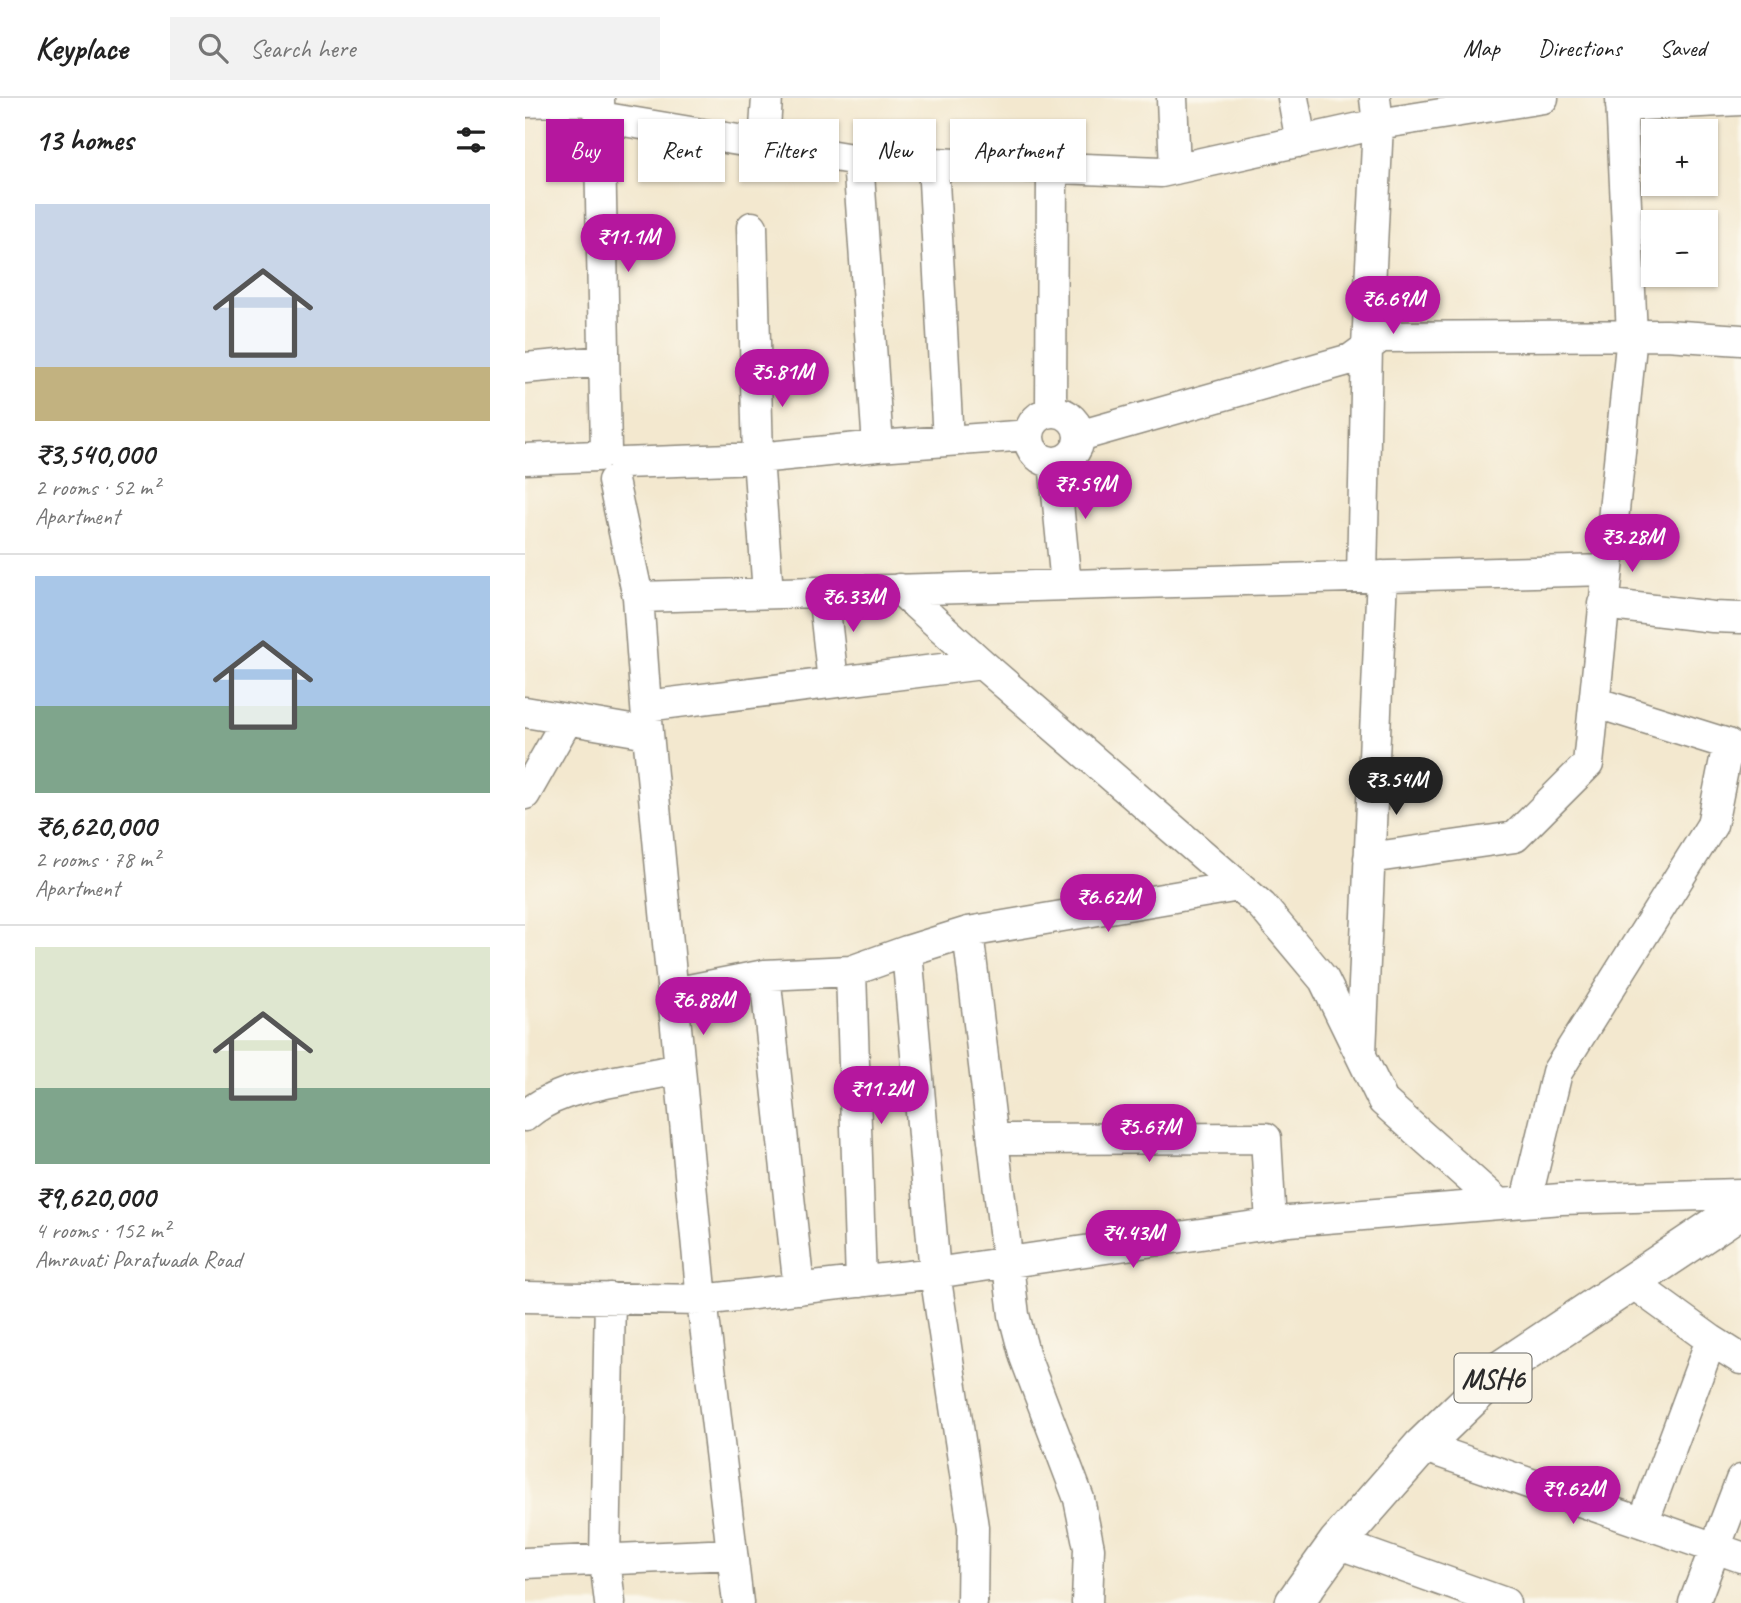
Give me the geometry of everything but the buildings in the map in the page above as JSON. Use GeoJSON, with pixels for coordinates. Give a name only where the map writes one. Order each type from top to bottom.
{"type":"FeatureCollection","features":[{"type":"Feature","properties":{"kind":"main road","name":"MSH6"},"geometry":{"type":"LineString","coordinates":[[1294,1603],[1336,1543],[1422,1446],[1503,1368],[1741,1209]]}},
{"type":"Feature","properties":{"kind":"street"},"geometry":{"type":"LineString","coordinates":[[766,119],[767,98]]}},
{"type":"Feature","properties":{"kind":"street"},"geometry":{"type":"LineString","coordinates":[[1172,98],[1175,169]]}},
{"type":"Feature","properties":{"kind":"street"},"geometry":{"type":"LineString","coordinates":[[1293,98],[1300,142]]}},
{"type":"Feature","properties":{"kind":"street"},"geometry":{"type":"LineString","coordinates":[[1086,169],[1161,172],[1300,142],[1377,111],[1543,98]]}},
{"type":"Feature","properties":{"kind":"street"},"geometry":{"type":"LineString","coordinates":[[1369,858],[1515,837],[1588,764],[1632,335],[1621,102],[1741,100]]}},
{"type":"Feature","properties":{"kind":"street"},"geometry":{"type":"LineString","coordinates":[[525,102],[600,105],[739,138]]}},
{"type":"Feature","properties":{"kind":"street"},"geometry":{"type":"LineString","coordinates":[[600,105],[607,465],[638,597],[647,720],[702,1300],[738,1603]]}},
{"type":"Feature","properties":{"kind":"street"},"geometry":{"type":"LineString","coordinates":[[1361,1056],[1369,858],[1372,576],[1367,347],[1377,111]]}},
{"type":"Feature","properties":{"kind":"street"},"geometry":{"type":"LineString","coordinates":[[860,182],[878,446]]}},
{"type":"Feature","properties":{"kind":"street"},"geometry":{"type":"LineString","coordinates":[[934,182],[947,441]]}},
{"type":"Feature","properties":{"kind":"street"},"geometry":{"type":"LineString","coordinates":[[1051,412],[1052,182]]}},
{"type":"Feature","properties":{"kind":"street"},"geometry":{"type":"LineString","coordinates":[[753,227],[758,458],[768,593]]}},
{"type":"Feature","properties":{"kind":"street"},"geometry":{"type":"LineString","coordinates":[[1079,436],[1351,359],[1381,337],[1667,335],[1741,341]]}},
{"type":"Feature","properties":{"kind":"street"},"geometry":{"type":"LineString","coordinates":[[525,368],[604,361]]}},
{"type":"Feature","properties":{"kind":"street"},"geometry":{"type":"LineString","coordinates":[[1059,412],[1073,421],[1079,436],[1078,444],[1069,457],[1054,462],[1047,461],[1034,452],[1029,435],[1035,420],[1042,415],[1059,412]]}},
{"type":"Feature","properties":{"kind":"street"},"geometry":{"type":"LineString","coordinates":[[525,459],[607,465],[758,458],[1029,435]]}},
{"type":"Feature","properties":{"kind":"street"},"geometry":{"type":"LineString","coordinates":[[1054,462],[1066,585]]}},
{"type":"Feature","properties":{"kind":"street"},"geometry":{"type":"LineString","coordinates":[[525,479],[607,465]]}},
{"type":"Feature","properties":{"kind":"street"},"geometry":{"type":"LineString","coordinates":[[638,597],[1607,570]]}},
{"type":"Feature","properties":{"kind":"street"},"geometry":{"type":"LineString","coordinates":[[899,589],[1262,906],[1324,980],[1383,1101],[1512,1203]]}},
{"type":"Feature","properties":{"kind":"street"},"geometry":{"type":"LineString","coordinates":[[823,592],[834,682]]}},
{"type":"Feature","properties":{"kind":"street"},"geometry":{"type":"LineString","coordinates":[[1604,604],[1741,618]]}},
{"type":"Feature","properties":{"kind":"street"},"geometry":{"type":"LineString","coordinates":[[525,712],[567,720],[647,720],[834,682],[982,664]]}},
{"type":"Feature","properties":{"kind":"street"},"geometry":{"type":"LineString","coordinates":[[1512,1203],[1557,1072],[1712,825],[1728,744],[1594,702]]}},
{"type":"Feature","properties":{"kind":"street"},"geometry":{"type":"LineString","coordinates":[[525,794],[567,720]]}},
{"type":"Feature","properties":{"kind":"street"},"geometry":{"type":"LineString","coordinates":[[673,993],[765,975],[851,971],[968,932],[1239,886]]}},
{"type":"Feature","properties":{"kind":"street"},"geometry":{"type":"LineString","coordinates":[[968,932],[1014,1315],[1019,1338],[1084,1517],[1089,1548],[1087,1603]]}},
{"type":"Feature","properties":{"kind":"street"},"geometry":{"type":"LineString","coordinates":[[907,951],[935,1273],[974,1527],[972,1603]]}},
{"type":"Feature","properties":{"kind":"street"},"geometry":{"type":"LineString","coordinates":[[851,971],[861,1282]]}},
{"type":"Feature","properties":{"kind":"street"},"geometry":{"type":"LineString","coordinates":[[765,975],[799,1289]]}},
{"type":"Feature","properties":{"kind":"street"},"geometry":{"type":"LineString","coordinates":[[525,1116],[541,1103],[577,1088],[680,1069]]}},
{"type":"Feature","properties":{"kind":"street"},"geometry":{"type":"LineString","coordinates":[[993,1139],[1266,1138],[1271,1224]]}},
{"type":"Feature","properties":{"kind":"street"},"geometry":{"type":"LineString","coordinates":[[525,1297],[702,1300],[935,1273],[1271,1224],[1561,1199],[1741,1194]]}},
{"type":"Feature","properties":{"kind":"street"},"geometry":{"type":"LineString","coordinates":[[1631,1282],[1741,1359]]}},
{"type":"Feature","properties":{"kind":"street"},"geometry":{"type":"LineString","coordinates":[[610,1298],[605,1560],[610,1603]]}},
{"type":"Feature","properties":{"kind":"street"},"geometry":{"type":"LineString","coordinates":[[1643,1523],[1711,1340]]}},
{"type":"Feature","properties":{"kind":"street"},"geometry":{"type":"LineString","coordinates":[[1422,1446],[1728,1553]]}},
{"type":"Feature","properties":{"kind":"street"},"geometry":{"type":"LineString","coordinates":[[1694,1603],[1728,1553],[1741,1480]]}},
{"type":"Feature","properties":{"kind":"street"},"geometry":{"type":"LineString","coordinates":[[1336,1543],[1505,1603]]}},
{"type":"Feature","properties":{"kind":"street"},"geometry":{"type":"LineString","coordinates":[[525,1563],[732,1554]]}}]}
